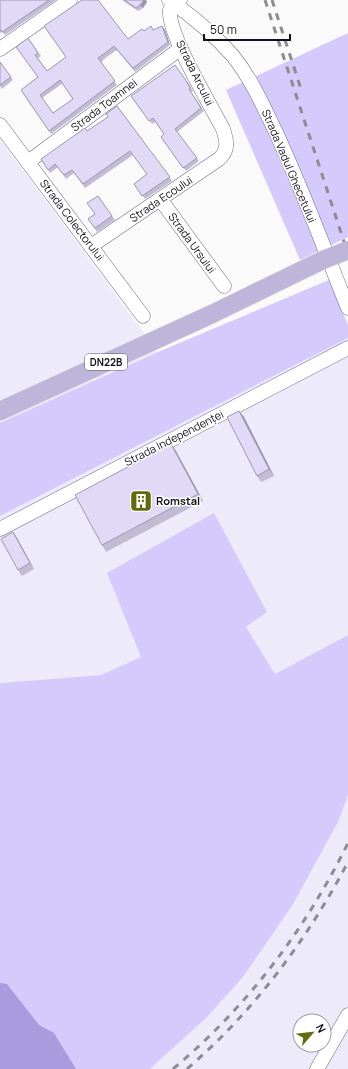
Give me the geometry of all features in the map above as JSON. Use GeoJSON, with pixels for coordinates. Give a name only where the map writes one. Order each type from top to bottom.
{"type":"FeatureCollection","features":[{"type":"Feature","properties":{"kind":"main road","name":"DN22B"},"geometry":{"type":"LineString","coordinates":[[0,411],[348,250]]}},
{"type":"Feature","properties":{"kind":"street"},"geometry":{"type":"LineString","coordinates":[[0,49],[70,0]]}},
{"type":"Feature","properties":{"kind":"street","name":"Strada Arcului"},"geometry":{"type":"LineString","coordinates":[[174,1],[170,14],[181,48],[223,129],[226,137],[227,148]]}},
{"type":"Feature","properties":{"kind":"street","name":"Strada Vadul Ghecetului"},"geometry":{"type":"LineString","coordinates":[[174,1],[215,37],[233,57],[251,82],[283,147],[348,308]]}},
{"type":"Feature","properties":{"kind":"street","name":"Strada Toamnei"},"geometry":{"type":"LineString","coordinates":[[28,162],[181,48]]}},
{"type":"Feature","properties":{"kind":"street","name":"Strada Colectorului"},"geometry":{"type":"LineString","coordinates":[[0,125],[143,316]]}},
{"type":"Feature","properties":{"kind":"street","name":"Strada Ecoului"},"geometry":{"type":"LineString","coordinates":[[92,246],[219,159],[227,148]]}},
{"type":"Feature","properties":{"kind":"street","name":"Strada Ursului"},"geometry":{"type":"LineString","coordinates":[[160,199],[224,286]]}},
{"type":"Feature","properties":{"kind":"street","name":"Strada Independenței"},"geometry":{"type":"LineString","coordinates":[[0,529],[348,348]]}},
{"type":"Feature","properties":{"kind":"street"},"geometry":{"type":"LineString","coordinates":[[316,1069],[348,1015]]}},
{"type":"Feature","properties":{"kind":"shaded area"},"geometry":{"type":"Polygon","coordinates":[[[348,33],[348,237],[300,260],[226,90],[348,33]]]}},
{"type":"Feature","properties":{"kind":"shaded area"},"geometry":{"type":"Polygon","coordinates":[[[0,139],[158,352],[0,423],[0,139]]]}},
{"type":"Feature","properties":{"kind":"shaded area"},"geometry":{"type":"Polygon","coordinates":[[[329,280],[348,325],[348,338],[0,516],[0,423],[158,352],[329,280]]]}},
{"type":"Feature","properties":{"kind":"shaded area"},"geometry":{"type":"Polygon","coordinates":[[[348,338],[348,635],[275,674],[246,627],[267,612],[141,657],[101,675],[0,683],[0,516],[348,338]]]}},
{"type":"Feature","properties":{"kind":"shaded area"},"geometry":{"type":"Polygon","coordinates":[[[214,513],[267,612],[246,627],[275,674],[348,635],[348,795],[339,820],[293,904],[243,977],[207,1017],[150,1069],[0,1069],[0,683],[101,675],[141,657],[107,573],[214,513]]]}},
{"type":"Feature","properties":{"kind":"shaded area"},"geometry":{"type":"Polygon","coordinates":[[[348,795],[348,1069],[150,1069],[207,1017],[243,977],[339,820],[348,795]]]}},
{"type":"Feature","properties":{"kind":"shaded area"},"geometry":{"type":"Polygon","coordinates":[[[0,983],[7,984],[39,1025],[54,1033],[76,1069],[0,1069],[0,983]]]}},
{"type":"Feature","properties":{"kind":"building"},"geometry":{"type":"Polygon","coordinates":[[[0,0],[49,0],[2,32],[0,29],[0,0]]]}},
{"type":"Feature","properties":{"kind":"building"},"geometry":{"type":"Polygon","coordinates":[[[82,0],[98,0],[128,39],[142,29],[144,31],[151,26],[153,30],[162,26],[168,42],[133,68],[114,46],[98,58],[115,81],[49,131],[21,90],[38,77],[16,47],[28,38],[38,53],[35,55],[47,71],[66,57],[44,26],[82,0]],[[60,80],[40,95],[53,113],[73,99],[60,80]]]}},
{"type":"Feature","properties":{"kind":"building"},"geometry":{"type":"Polygon","coordinates":[[[124,0],[144,0],[136,8],[124,0]]]}},
{"type":"Feature","properties":{"kind":"building"},"geometry":{"type":"Polygon","coordinates":[[[0,62],[11,77],[0,85],[0,62]]]}},
{"type":"Feature","properties":{"kind":"building"},"geometry":{"type":"Polygon","coordinates":[[[175,65],[185,79],[190,88],[189,89],[201,108],[175,129],[197,158],[183,168],[161,137],[164,134],[153,118],[149,121],[131,96],[175,65]]]}},
{"type":"Feature","properties":{"kind":"building"},"geometry":{"type":"Polygon","coordinates":[[[117,106],[170,177],[142,196],[134,184],[147,174],[130,151],[83,184],[72,170],[64,175],[55,164],[48,170],[41,159],[85,128],[87,131],[108,117],[106,114],[117,106]]]}},
{"type":"Feature","properties":{"kind":"building"},"geometry":{"type":"Polygon","coordinates":[[[98,196],[112,216],[95,228],[88,219],[95,214],[87,203],[98,196]]]}},
{"type":"Feature","properties":{"kind":"building"},"geometry":{"type":"Polygon","coordinates":[[[239,411],[269,469],[257,476],[227,417],[239,411]]]}},
{"type":"Feature","properties":{"kind":"building","name":"Romstal"},"geometry":{"type":"Polygon","coordinates":[[[171,444],[198,494],[102,545],[75,495],[171,444]]]}},
{"type":"Feature","properties":{"kind":"building"},"geometry":{"type":"Polygon","coordinates":[[[13,532],[30,563],[18,570],[1,539],[13,532]]]}},
{"type":"Feature","properties":{"kind":"railway"},"geometry":{"type":"LineString","coordinates":[[265,0],[348,254]]}},
{"type":"Feature","properties":{"kind":"railway"},"geometry":{"type":"LineString","coordinates":[[272,0],[301,89]]}},
{"type":"Feature","properties":{"kind":"railway"},"geometry":{"type":"LineString","coordinates":[[173,1069],[226,1019],[250,993],[272,965],[294,936],[313,906],[348,843]]}},
{"type":"Feature","properties":{"kind":"railway"},"geometry":{"type":"LineString","coordinates":[[187,1069],[211,1047],[257,999],[297,946],[315,919],[348,862]]}},
{"type":"Feature","properties":{"kind":"place","name":"Romstal"},"geometry":{"type":"Point","coordinates":[141,501]}}]}
